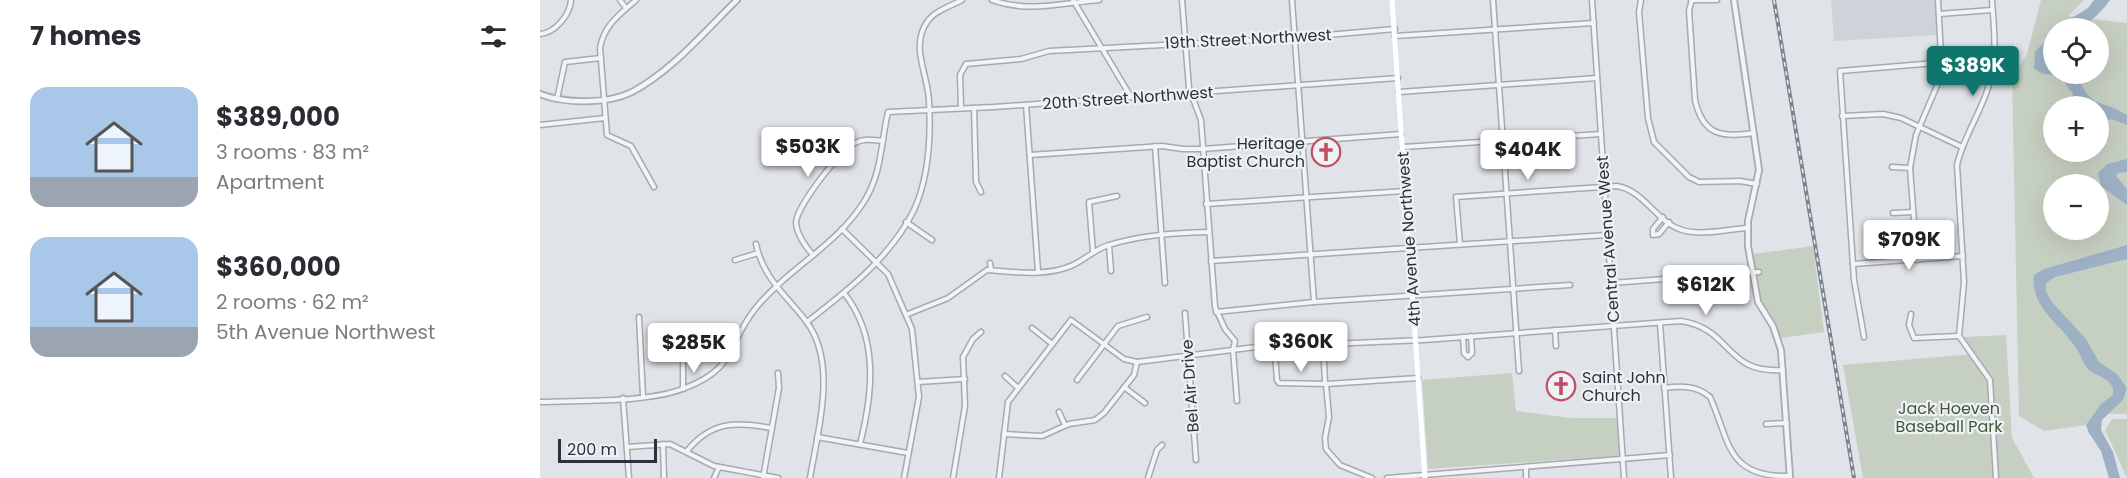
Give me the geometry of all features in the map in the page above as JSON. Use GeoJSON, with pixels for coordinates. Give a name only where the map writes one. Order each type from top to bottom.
{"type":"FeatureCollection","features":[{"type":"Feature","properties":{"kind":"main road","name":"4th Avenue Northwest"},"geometry":{"type":"LineString","coordinates":[[1392,0],[1425,477]]}},
{"type":"Feature","properties":{"kind":"street"},"geometry":{"type":"LineString","coordinates":[[540,34],[554,30],[569,9],[571,0]]}},
{"type":"Feature","properties":{"kind":"street"},"geometry":{"type":"LineString","coordinates":[[620,0],[626,8]]}},
{"type":"Feature","properties":{"kind":"street"},"geometry":{"type":"LineString","coordinates":[[636,0],[608,25],[600,48],[606,135],[631,146],[654,187]]}},
{"type":"Feature","properties":{"kind":"street"},"geometry":{"type":"LineString","coordinates":[[540,94],[554,98],[603,98],[636,90],[667,66],[737,0]]}},
{"type":"Feature","properties":{"kind":"street"},"geometry":{"type":"LineString","coordinates":[[807,322],[844,293],[876,261],[906,222],[916,201],[927,165],[929,108],[919,43],[927,22],[934,15],[962,0]]}},
{"type":"Feature","properties":{"kind":"street"},"geometry":{"type":"LineString","coordinates":[[992,0],[1013,7],[1037,9],[1053,3],[1099,0]]}},
{"type":"Feature","properties":{"kind":"street"},"geometry":{"type":"LineString","coordinates":[[1182,0],[1190,93],[1201,120],[1216,312],[1235,341],[1233,350],[1237,401]]}},
{"type":"Feature","properties":{"kind":"street"},"geometry":{"type":"LineString","coordinates":[[1292,0],[1314,302]]}},
{"type":"Feature","properties":{"kind":"street"},"geometry":{"type":"LineString","coordinates":[[1493,0],[1519,371]]}},
{"type":"Feature","properties":{"kind":"street","name":"Central Avenue West"},"geometry":{"type":"LineString","coordinates":[[1592,0],[1624,478]]}},
{"type":"Feature","properties":{"kind":"street"},"geometry":{"type":"LineString","coordinates":[[1641,0],[1639,12],[1648,118],[1654,142],[1689,177],[1699,182],[1740,181],[1758,185]]}},
{"type":"Feature","properties":{"kind":"street"},"geometry":{"type":"LineString","coordinates":[[1717,0],[1691,0],[1690,21],[1698,114],[1704,125],[1722,135],[1755,133]]}},
{"type":"Feature","properties":{"kind":"street"},"geometry":{"type":"LineString","coordinates":[[1664,388],[1682,386],[1705,393],[1715,408],[1724,440],[1735,457],[1761,474],[1770,477],[1790,477],[1779,337],[1758,302],[1753,273],[1748,228],[1757,195],[1759,170],[1734,0]]}},
{"type":"Feature","properties":{"kind":"street"},"geometry":{"type":"LineString","coordinates":[[1917,260],[1910,168],[1920,127],[1940,81],[1943,61],[1938,0]]}},
{"type":"Feature","properties":{"kind":"street"},"geometry":{"type":"LineString","coordinates":[[1992,0],[1995,58],[1989,87],[1962,147],[1957,179],[1964,282],[1959,336],[1990,380],[1996,478]]}},
{"type":"Feature","properties":{"kind":"street"},"geometry":{"type":"LineString","coordinates":[[1074,1],[1131,97]]}},
{"type":"Feature","properties":{"kind":"street"},"geometry":{"type":"LineString","coordinates":[[1939,14],[1992,10]]}},
{"type":"Feature","properties":{"kind":"street"},"geometry":{"type":"LineString","coordinates":[[1395,36],[1594,23]]}},
{"type":"Feature","properties":{"kind":"street","name":"19th Street Northwest"},"geometry":{"type":"LineString","coordinates":[[961,107],[960,75],[966,64],[1021,59],[1049,51],[1294,38],[1395,29]]}},
{"type":"Feature","properties":{"kind":"street"},"geometry":{"type":"LineString","coordinates":[[554,98],[564,62],[601,58]]}},
{"type":"Feature","properties":{"kind":"street"},"geometry":{"type":"LineString","coordinates":[[1864,337],[1853,264],[1840,71],[1995,58]]}},
{"type":"Feature","properties":{"kind":"street","name":"20th Street Northwest"},"geometry":{"type":"LineString","coordinates":[[882,141],[888,112],[929,108],[1026,105],[1398,78]]}},
{"type":"Feature","properties":{"kind":"street"},"geometry":{"type":"LineString","coordinates":[[1399,92],[1597,78]]}},
{"type":"Feature","properties":{"kind":"street"},"geometry":{"type":"LineString","coordinates":[[1026,105],[1038,271]]}},
{"type":"Feature","properties":{"kind":"street"},"geometry":{"type":"LineString","coordinates":[[975,108],[976,182],[981,192]]}},
{"type":"Feature","properties":{"kind":"street"},"geometry":{"type":"LineString","coordinates":[[1842,116],[1883,114],[1901,118],[1962,147]]}},
{"type":"Feature","properties":{"kind":"street"},"geometry":{"type":"LineString","coordinates":[[540,125],[605,118]]}},
{"type":"Feature","properties":{"kind":"street"},"geometry":{"type":"LineString","coordinates":[[1030,155],[1155,146],[1202,148],[1402,134]]}},
{"type":"Feature","properties":{"kind":"street"},"geometry":{"type":"LineString","coordinates":[[1402,147],[1601,134]]}},
{"type":"Feature","properties":{"kind":"street"},"geometry":{"type":"LineString","coordinates":[[540,402],[643,396],[683,389],[716,373],[726,363],[747,321],[777,286],[814,256],[842,229],[865,200],[874,183],[882,141],[863,140],[846,148],[806,196],[796,222],[804,244],[814,256]]}},
{"type":"Feature","properties":{"kind":"street"},"geometry":{"type":"LineString","coordinates":[[1155,146],[1165,283]]}},
{"type":"Feature","properties":{"kind":"street"},"geometry":{"type":"LineString","coordinates":[[1892,167],[1910,168]]}},
{"type":"Feature","properties":{"kind":"street"},"geometry":{"type":"LineString","coordinates":[[1460,244],[1456,197],[1604,187],[1629,188],[1669,222],[1684,231],[1748,228]]}},
{"type":"Feature","properties":{"kind":"street"},"geometry":{"type":"LineString","coordinates":[[1206,204],[1405,191]]}},
{"type":"Feature","properties":{"kind":"street"},"geometry":{"type":"LineString","coordinates":[[1093,252],[1089,202],[1116,196]]}},
{"type":"Feature","properties":{"kind":"street"},"geometry":{"type":"LineString","coordinates":[[1893,213],[1913,212]]}},
{"type":"Feature","properties":{"kind":"street"},"geometry":{"type":"LineString","coordinates":[[1663,217],[1653,229],[1653,235],[1659,234],[1669,222]]}},
{"type":"Feature","properties":{"kind":"street"},"geometry":{"type":"LineString","coordinates":[[906,222],[932,240]]}},
{"type":"Feature","properties":{"kind":"street"},"geometry":{"type":"LineString","coordinates":[[842,229],[888,274],[908,314],[917,358],[918,397],[904,478]]}},
{"type":"Feature","properties":{"kind":"street"},"geometry":{"type":"LineString","coordinates":[[908,314],[948,298],[978,275],[991,270],[1007,273],[1074,265],[1093,252],[1109,245],[1161,235],[1209,232]]}},
{"type":"Feature","properties":{"kind":"street"},"geometry":{"type":"LineString","coordinates":[[1211,261],[1607,235]]}},
{"type":"Feature","properties":{"kind":"street"},"geometry":{"type":"LineString","coordinates":[[756,244],[764,272],[807,322],[821,349],[823,363],[817,437],[810,478]]}},
{"type":"Feature","properties":{"kind":"street"},"geometry":{"type":"LineString","coordinates":[[1109,245],[1111,271]]}},
{"type":"Feature","properties":{"kind":"street"},"geometry":{"type":"LineString","coordinates":[[735,260],[758,253]]}},
{"type":"Feature","properties":{"kind":"street"},"geometry":{"type":"LineString","coordinates":[[1853,264],[1963,256]]}},
{"type":"Feature","properties":{"kind":"street"},"geometry":{"type":"LineString","coordinates":[[990,263],[991,270]]}},
{"type":"Feature","properties":{"kind":"street"},"geometry":{"type":"LineString","coordinates":[[1611,282],[1759,272]]}},
{"type":"Feature","properties":{"kind":"street"},"geometry":{"type":"LineString","coordinates":[[1216,312],[1314,302],[1570,285]]}},
{"type":"Feature","properties":{"kind":"street"},"geometry":{"type":"LineString","coordinates":[[844,293],[859,316],[870,356],[869,402],[860,444]]}},
{"type":"Feature","properties":{"kind":"street","name":"Bel Air Drive"},"geometry":{"type":"LineString","coordinates":[[1185,313],[1196,460]]}},
{"type":"Feature","properties":{"kind":"street"},"geometry":{"type":"LineString","coordinates":[[1911,314],[1909,325],[1914,338],[1959,336]]}},
{"type":"Feature","properties":{"kind":"street"},"geometry":{"type":"LineString","coordinates":[[639,317],[643,396]]}},
{"type":"Feature","properties":{"kind":"street"},"geometry":{"type":"LineString","coordinates":[[1077,380],[1120,324],[1147,317]]}},
{"type":"Feature","properties":{"kind":"street"},"geometry":{"type":"LineString","coordinates":[[999,478],[1006,411],[1017,387],[1071,320],[1103,345],[1124,358],[1137,362],[1278,346],[1464,337],[1681,321],[1704,327],[1714,333],[1742,363],[1768,371],[1783,370]]}},
{"type":"Feature","properties":{"kind":"street"},"geometry":{"type":"LineString","coordinates":[[1660,323],[1671,478]]}},
{"type":"Feature","properties":{"kind":"street"},"geometry":{"type":"LineString","coordinates":[[1032,328],[1051,343]]}},
{"type":"Feature","properties":{"kind":"street"},"geometry":{"type":"LineString","coordinates":[[1555,330],[1556,346]]}},
{"type":"Feature","properties":{"kind":"street"},"geometry":{"type":"LineString","coordinates":[[953,478],[965,406],[963,357],[966,348],[981,332]]}},
{"type":"Feature","properties":{"kind":"street"},"geometry":{"type":"LineString","coordinates":[[1464,337],[1464,353],[1468,357],[1472,353],[1471,336]]}},
{"type":"Feature","properties":{"kind":"street"},"geometry":{"type":"LineString","coordinates":[[1323,344],[1329,417],[1325,438],[1326,449],[1340,465],[1372,478]]}},
{"type":"Feature","properties":{"kind":"street"},"geometry":{"type":"LineString","coordinates":[[1278,346],[1275,354],[1276,380],[1279,383],[1418,378]]}},
{"type":"Feature","properties":{"kind":"street"},"geometry":{"type":"LineString","coordinates":[[682,359],[683,389]]}},
{"type":"Feature","properties":{"kind":"street"},"geometry":{"type":"LineString","coordinates":[[1004,434],[1042,436],[1065,425],[1095,420],[1104,413],[1134,375],[1137,362]]}},
{"type":"Feature","properties":{"kind":"street"},"geometry":{"type":"LineString","coordinates":[[763,477],[779,388],[778,373]]}},
{"type":"Feature","properties":{"kind":"street"},"geometry":{"type":"LineString","coordinates":[[1005,376],[1017,387]]}},
{"type":"Feature","properties":{"kind":"street"},"geometry":{"type":"LineString","coordinates":[[918,382],[965,379]]}},
{"type":"Feature","properties":{"kind":"street"},"geometry":{"type":"LineString","coordinates":[[1124,387],[1145,403]]}},
{"type":"Feature","properties":{"kind":"street"},"geometry":{"type":"LineString","coordinates":[[623,398],[629,478]]}},
{"type":"Feature","properties":{"kind":"street"},"geometry":{"type":"LineString","coordinates":[[1059,412],[1065,425]]}},
{"type":"Feature","properties":{"kind":"street"},"geometry":{"type":"LineString","coordinates":[[686,451],[698,438],[733,423],[772,428]]}},
{"type":"Feature","properties":{"kind":"street"},"geometry":{"type":"LineString","coordinates":[[1766,424],[1786,423]]}},
{"type":"Feature","properties":{"kind":"street"},"geometry":{"type":"LineString","coordinates":[[817,437],[908,453]]}},
{"type":"Feature","properties":{"kind":"street"},"geometry":{"type":"LineString","coordinates":[[627,447],[663,444],[677,446],[718,467],[778,478]]}},
{"type":"Feature","properties":{"kind":"street"},"geometry":{"type":"LineString","coordinates":[[663,444],[664,478]]}},
{"type":"Feature","properties":{"kind":"street"},"geometry":{"type":"LineString","coordinates":[[1148,478],[1157,450],[1162,445]]}},
{"type":"Feature","properties":{"kind":"street"},"geometry":{"type":"LineString","coordinates":[[1387,478],[1526,469],[1670,455]]}},
{"type":"Feature","properties":{"kind":"street"},"geometry":{"type":"LineString","coordinates":[[714,478],[718,467]]}},
{"type":"Feature","properties":{"kind":"street"},"geometry":{"type":"LineString","coordinates":[[1526,469],[1526,478]]}},
{"type":"Feature","properties":{"kind":"shaded area"},"geometry":{"type":"Polygon","coordinates":[[[1831,0],[1934,0],[1938,35],[1834,41],[1831,0]]]}},
{"type":"Feature","properties":{"kind":"green space"},"geometry":{"type":"Polygon","coordinates":[[[2041,0],[2084,0],[2068,16],[2085,18],[2043,18],[2043,84],[2109,84],[2109,21],[2127,23],[2127,414],[2106,414],[2086,425],[2044,431],[2019,416],[2012,77],[2027,54],[2041,0]]]}},
{"type":"Feature","properties":{"kind":"green space"},"geometry":{"type":"Polygon","coordinates":[[[1813,246],[1824,332],[1781,338],[1759,301],[1753,254],[1813,246]]]}},
{"type":"Feature","properties":{"kind":"green space","name":"Jack Hoeven Baseball Park"},"geometry":{"type":"Polygon","coordinates":[[[2006,335],[2012,438],[2034,478],[1863,478],[1843,365],[1975,354],[1964,337],[2006,335]]]}},
{"type":"Feature","properties":{"kind":"green space"},"geometry":{"type":"Polygon","coordinates":[[[1512,373],[1516,411],[1571,418],[1617,418],[1620,454],[1428,469],[1422,380],[1512,373]]]}},
{"type":"Feature","properties":{"kind":"green space"},"geometry":{"type":"Polygon","coordinates":[[[2112,419],[2127,419],[2127,478],[2105,430],[2112,419]]]}},
{"type":"Feature","properties":{"kind":"water"},"geometry":{"type":"Polygon","coordinates":[[[2094,0],[2110,0],[2094,18],[2072,18],[2088,8],[2094,0]]]}},
{"type":"Feature","properties":{"kind":"water"},"geometry":{"type":"Polygon","coordinates":[[[2043,43],[2043,73],[2034,68],[2035,52],[2043,43]]]}},
{"type":"Feature","properties":{"kind":"water"},"geometry":{"type":"Polygon","coordinates":[[[2065,84],[2082,84],[2089,96],[2072,96],[2073,93],[2065,84]]]}},
{"type":"Feature","properties":{"kind":"water"},"geometry":{"type":"Polygon","coordinates":[[[2109,107],[2127,115],[2127,125],[2109,120],[2109,107]]]}},
{"type":"Feature","properties":{"kind":"water"},"geometry":{"type":"Polygon","coordinates":[[[2127,159],[2127,172],[2118,173],[2116,176],[2127,189],[2127,205],[2109,192],[2109,174],[2098,174],[2107,164],[2127,159]]]}},
{"type":"Feature","properties":{"kind":"water"},"geometry":{"type":"Polygon","coordinates":[[[2127,245],[2127,259],[2055,277],[2046,283],[2046,291],[2051,301],[2086,339],[2099,362],[2117,374],[2127,388],[2123,400],[2102,420],[2101,430],[2113,452],[2120,478],[2109,478],[2101,451],[2086,425],[2101,404],[2113,395],[2113,388],[2108,381],[2088,369],[2068,337],[2046,313],[2036,296],[2034,275],[2044,269],[2127,245]]]}},
{"type":"Feature","properties":{"kind":"railway"},"geometry":{"type":"LineString","coordinates":[[1774,0],[1854,478]]}},
{"type":"Feature","properties":{"kind":"place","name":"Heritage Baptist Church"},"geometry":{"type":"Point","coordinates":[1326,152]}},
{"type":"Feature","properties":{"kind":"place","name":"Saint John Church"},"geometry":{"type":"Point","coordinates":[1561,386]}}]}
